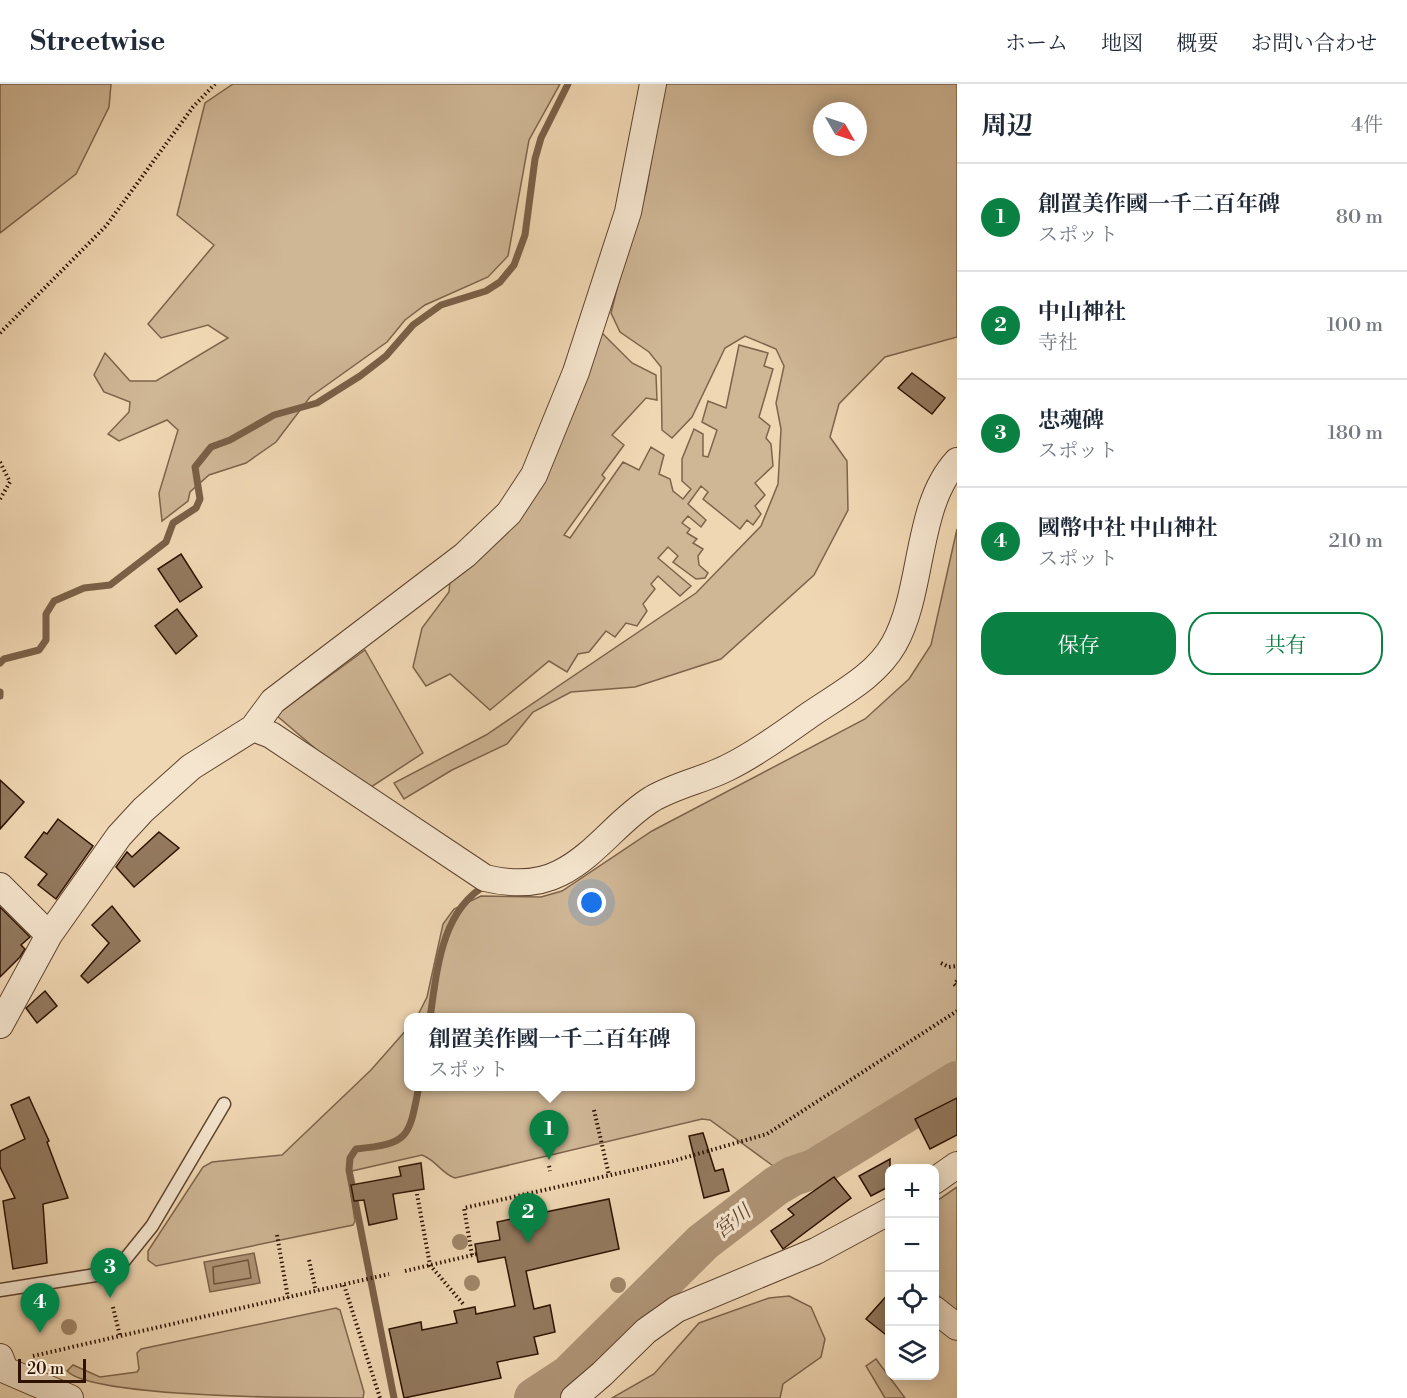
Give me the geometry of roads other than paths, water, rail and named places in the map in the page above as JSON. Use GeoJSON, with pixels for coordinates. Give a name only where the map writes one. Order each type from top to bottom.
{"type":"FeatureCollection","features":[{"type":"Feature","properties":{"kind":"street"},"geometry":{"type":"LineString","coordinates":[[0,1025],[49,935],[119,836],[143,810],[191,767],[253,728],[273,701],[465,555],[509,513],[534,475],[576,372],[628,212],[653,84]]}},
{"type":"Feature","properties":{"kind":"street"},"geometry":{"type":"LineString","coordinates":[[253,728],[271,735],[485,878],[505,883],[527,882],[558,874],[580,860],[622,821],[651,800],[675,787],[726,769],[756,752],[864,677],[883,660],[894,643],[906,615],[931,513],[941,487],[957,461]]}},
{"type":"Feature","properties":{"kind":"street"},"geometry":{"type":"LineString","coordinates":[[0,886],[49,935]]}},
{"type":"Feature","properties":{"kind":"street"},"geometry":{"type":"LineString","coordinates":[[939,1178],[957,1166]]}},
{"type":"Feature","properties":{"kind":"street"},"geometry":{"type":"LineString","coordinates":[[574,1398],[646,1331],[676,1309],[798,1259],[885,1217]]}},
{"type":"Feature","properties":{"kind":"street"},"geometry":{"type":"LineString","coordinates":[[939,1313],[957,1327]]}},
{"type":"Feature","properties":{"kind":"street"},"geometry":{"type":"LineString","coordinates":[[0,1357],[0,1364],[5,1370],[70,1398]]}},
{"type":"Feature","properties":{"kind":"lane"},"geometry":{"type":"LineString","coordinates":[[0,1290],[96,1275],[123,1262],[152,1226],[224,1104]]}},
{"type":"Feature","properties":{"kind":"water"},"geometry":{"type":"Polygon","coordinates":[[[254,1253],[260,1283],[210,1292],[204,1262],[254,1253]]]}},
{"type":"Feature","properties":{"kind":"waterway"},"geometry":{"type":"LineString","coordinates":[[0,663],[4,659],[39,650],[46,640],[46,614],[54,601],[84,588],[110,585],[166,542],[173,523],[196,508],[200,499],[195,467],[211,447],[230,440],[274,415],[317,403],[360,376],[386,356],[413,325],[441,305],[486,291],[500,282],[514,265],[525,235],[535,159],[541,138],[568,84]]}},
{"type":"Feature","properties":{"kind":"waterway"},"geometry":{"type":"LineString","coordinates":[[431,1013],[439,962],[450,926],[459,910],[471,896],[486,885]]}},
{"type":"Feature","properties":{"kind":"waterway","name":"宮川"},"geometry":{"type":"LineString","coordinates":[[534,1398],[569,1375],[703,1242],[776,1186],[793,1176],[814,1169],[957,1081]]}},
{"type":"Feature","properties":{"kind":"waterway"},"geometry":{"type":"LineString","coordinates":[[394,1398],[349,1170],[350,1158],[356,1149],[387,1144],[404,1135],[413,1117],[418,1091]]}},
{"type":"Feature","properties":{"kind":"place","name":"創置美作國一千二百年碑"},"geometry":{"type":"Point","coordinates":[549,1160]}},
{"type":"Feature","properties":{"kind":"place","name":"中山神社"},"geometry":{"type":"Point","coordinates":[528,1243]}},
{"type":"Feature","properties":{"kind":"place","name":"忠魂碑"},"geometry":{"type":"Point","coordinates":[110,1298]}},
{"type":"Feature","properties":{"kind":"place","name":"國幣中社 中山神社"},"geometry":{"type":"Point","coordinates":[40,1333]}}]}
